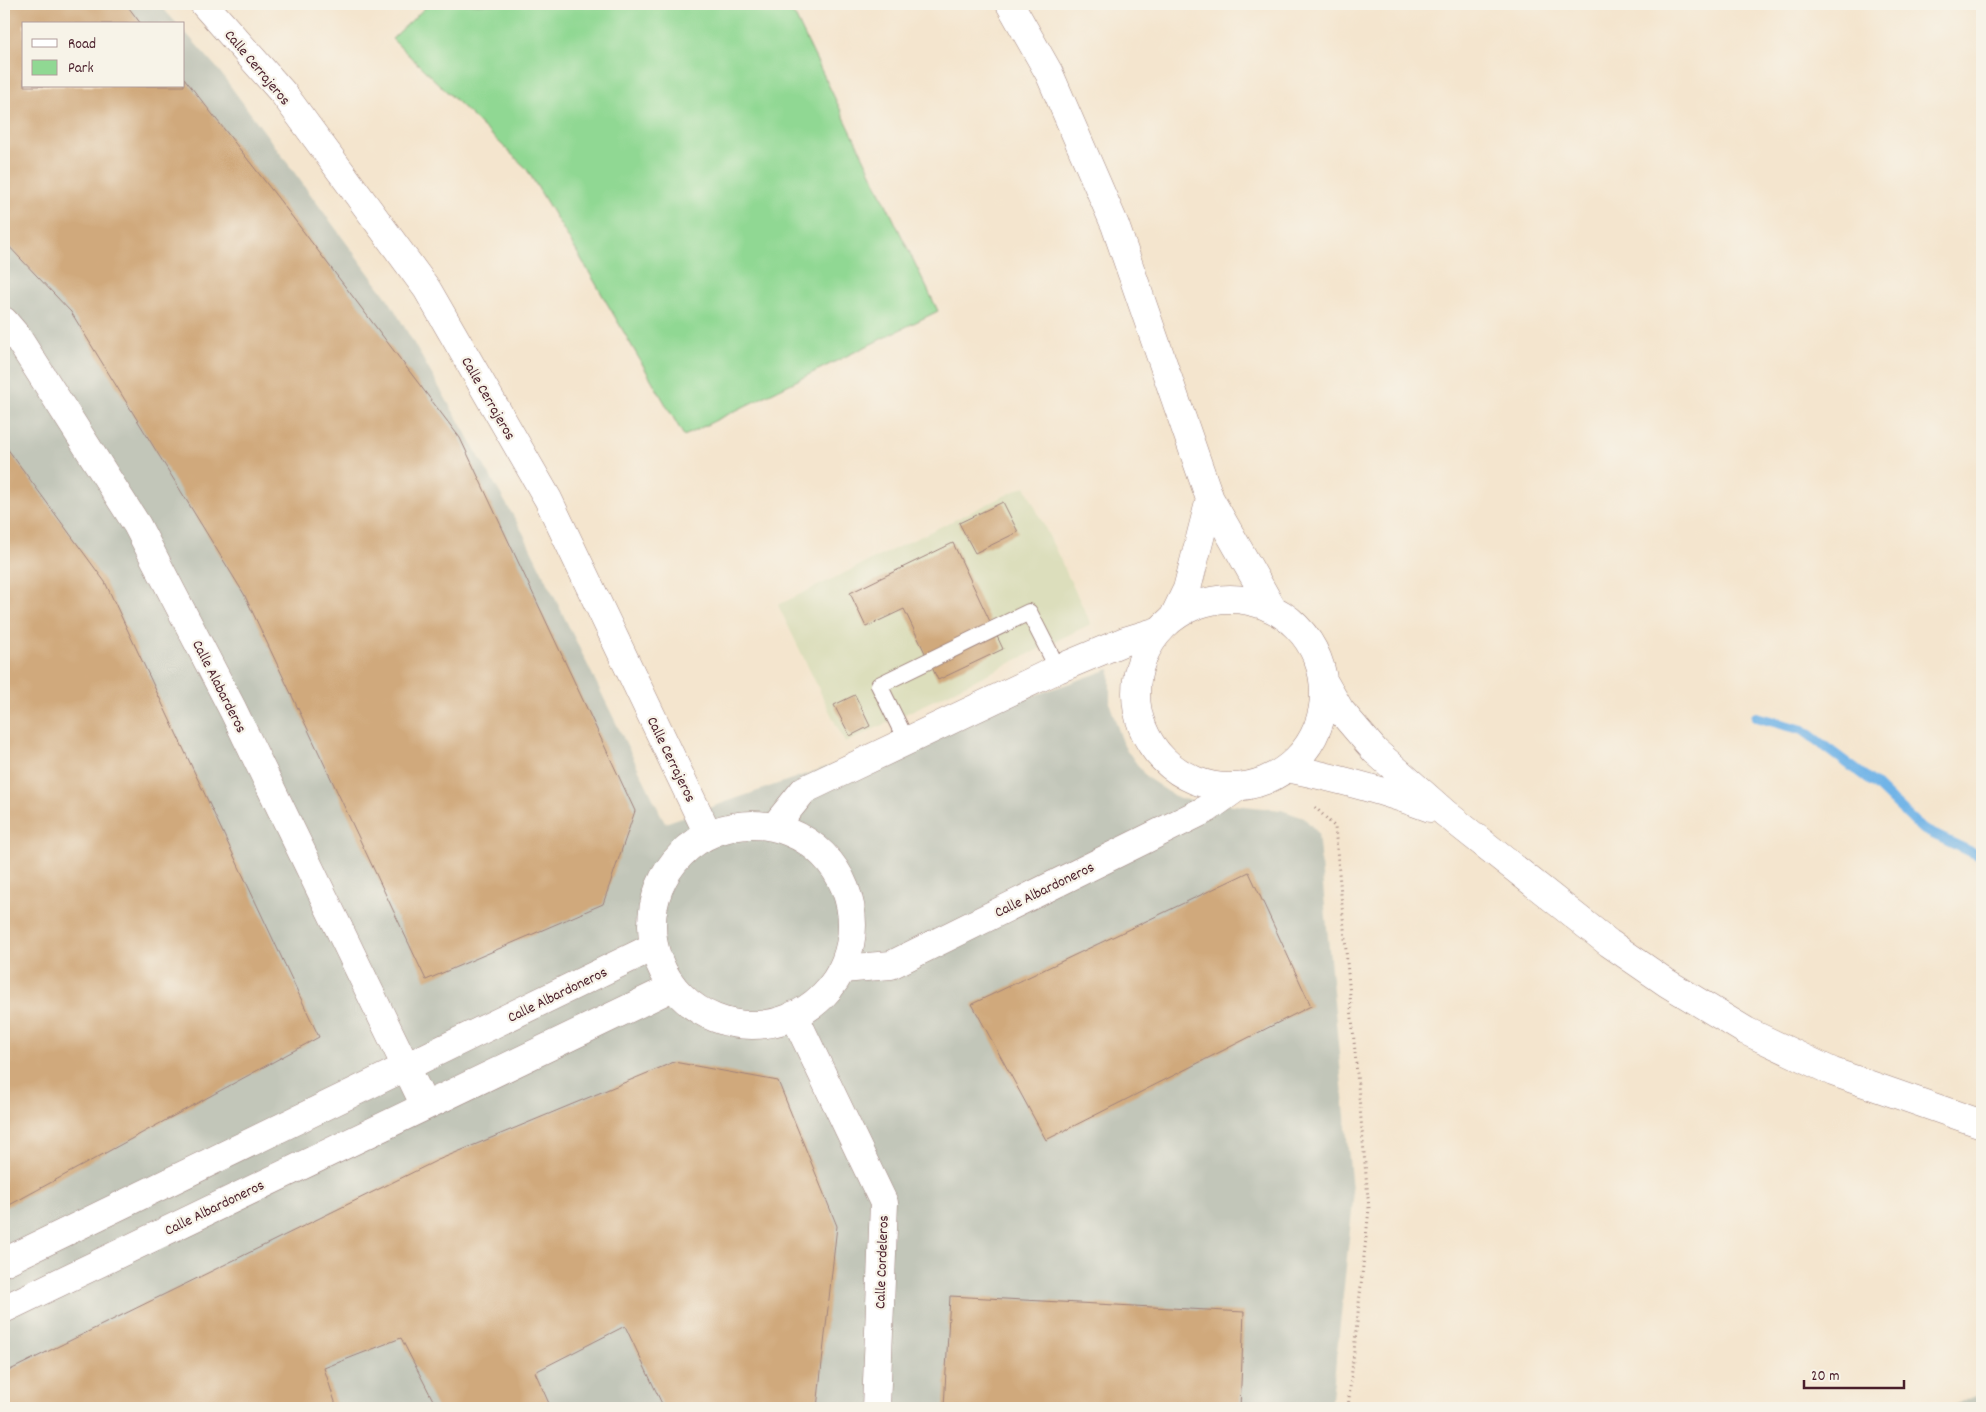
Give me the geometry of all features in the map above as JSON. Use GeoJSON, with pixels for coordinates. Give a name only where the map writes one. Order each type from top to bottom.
{"type":"FeatureCollection","features":[{"type":"Feature","properties":{"kind":"street","name":"Calle Cerrajeros"},"geometry":{"type":"LineString","coordinates":[[204,4],[283,93],[427,289],[548,499],[708,834]]}},
{"type":"Feature","properties":{"kind":"street"},"geometry":{"type":"LineString","coordinates":[[1010,4],[1049,73],[1115,225],[1210,499],[1272,608]]}},
{"type":"Feature","properties":{"kind":"street","name":"Calle Alabarderos"},"geometry":{"type":"LineString","coordinates":[[4,321],[16,335],[137,525],[233,710],[406,1067]]}},
{"type":"Feature","properties":{"kind":"street"},"geometry":{"type":"LineString","coordinates":[[1210,499],[1188,589],[1142,658],[1136,690],[1140,721],[1154,749],[1177,771],[1206,784],[1238,787],[1260,782],[1288,768],[1305,750],[1317,730],[1324,706],[1324,682]]}},
{"type":"Feature","properties":{"kind":"street"},"geometry":{"type":"LineString","coordinates":[[774,827],[804,790],[1058,669],[1166,624],[1197,604],[1222,599],[1248,600],[1272,608],[1298,627],[1316,652],[1324,682],[1340,710],[1375,751],[1445,813],[1609,943],[1667,983],[1746,1031],[1834,1072],[1982,1124]]}},
{"type":"Feature","properties":{"kind":"street"},"geometry":{"type":"LineString","coordinates":[[1288,768],[1336,778],[1392,794],[1445,813]]}},
{"type":"Feature","properties":{"kind":"street","name":"Calle Albardoneros"},"geometry":{"type":"LineString","coordinates":[[842,969],[891,965],[1207,809],[1238,787]]}},
{"type":"Feature","properties":{"kind":"street"},"geometry":{"type":"LineString","coordinates":[[740,825],[774,827],[802,838],[826,856],[842,881],[851,910],[851,940],[842,969],[830,988],[814,1003],[794,1015],[762,1024],[728,1022],[698,1009],[672,987],[661,968],[653,947],[651,913],[661,881],[680,853],[708,834],[740,825]]}},
{"type":"Feature","properties":{"kind":"street","name":"Calle Albardoneros"},"geometry":{"type":"LineString","coordinates":[[4,1262],[653,947]]}},
{"type":"Feature","properties":{"kind":"street","name":"Calle Albardoneros"},"geometry":{"type":"LineString","coordinates":[[4,1309],[672,987]]}},
{"type":"Feature","properties":{"kind":"street","name":"Calle Cordeleros"},"geometry":{"type":"LineString","coordinates":[[794,1015],[884,1203],[876,1408]]}},
{"type":"Feature","properties":{"kind":"street"},"geometry":{"type":"LineString","coordinates":[[406,1067],[425,1106]]}},
{"type":"Feature","properties":{"kind":"lane"},"geometry":{"type":"LineString","coordinates":[[907,742],[879,685],[1029,612],[1058,669]]}},
{"type":"Feature","properties":{"kind":"path"},"geometry":{"type":"LineString","coordinates":[[1315,807],[1335,827],[1369,1209],[1348,1408]]}},
{"type":"Feature","properties":{"kind":"shaded area"},"geometry":{"type":"Polygon","coordinates":[[[4,4],[159,4],[175,22],[22,22],[22,88],[185,88],[185,32],[217,68],[390,302],[523,533],[665,823],[1110,669],[1110,705],[1124,746],[1146,777],[1179,799],[1281,810],[1304,818],[1318,833],[1353,1201],[1331,1408],[4,1408],[4,4]]]}},
{"type":"Feature","properties":{"kind":"shaded area"},"geometry":{"type":"Polygon","coordinates":[[[1025,486],[1091,624],[845,743],[778,605],[1025,486]]]}},
{"type":"Feature","properties":{"kind":"shaded area"},"geometry":{"type":"Polygon","coordinates":[[[1982,1393],[1982,1408],[1946,1408],[1982,1393]]]}},
{"type":"Feature","properties":{"kind":"green space"},"geometry":{"type":"Polygon","coordinates":[[[429,4],[786,4],[796,18],[938,311],[684,436],[526,168],[392,39],[429,4]]]}},
{"type":"Feature","properties":{"kind":"building"},"geometry":{"type":"Polygon","coordinates":[[[4,4],[126,4],[140,22],[22,22],[22,88],[185,88],[185,79],[278,198],[460,438],[635,811],[603,904],[426,980],[244,594],[71,312],[4,241],[4,4]]]}},
{"type":"Feature","properties":{"kind":"building"},"geometry":{"type":"Polygon","coordinates":[[[4,444],[105,582],[319,1037],[4,1208],[4,444]]]}},
{"type":"Feature","properties":{"kind":"building"},"geometry":{"type":"Polygon","coordinates":[[[1003,502],[1018,532],[975,553],[959,523],[1003,502]]]}},
{"type":"Feature","properties":{"kind":"building"},"geometry":{"type":"Polygon","coordinates":[[[953,543],[1003,649],[938,680],[904,609],[866,627],[850,593],[953,543]]]}},
{"type":"Feature","properties":{"kind":"building"},"geometry":{"type":"Polygon","coordinates":[[[855,695],[870,726],[850,736],[834,705],[855,695]]]}},
{"type":"Feature","properties":{"kind":"building"},"geometry":{"type":"Polygon","coordinates":[[[1249,872],[1311,1006],[1046,1140],[972,1004],[1249,872]]]}},
{"type":"Feature","properties":{"kind":"building"},"geometry":{"type":"Polygon","coordinates":[[[674,1062],[778,1081],[837,1226],[817,1408],[664,1408],[625,1326],[535,1372],[551,1408],[437,1408],[401,1338],[324,1368],[337,1408],[4,1408],[4,1373],[438,1160],[674,1062]]]}},
{"type":"Feature","properties":{"kind":"building"},"geometry":{"type":"Polygon","coordinates":[[[950,1296],[1244,1312],[1240,1408],[944,1408],[950,1296]]]}},
{"type":"Feature","properties":{"kind":"waterway"},"geometry":{"type":"LineString","coordinates":[[1756,717],[1803,730],[1875,784],[1922,829],[1982,857]]}}]}
